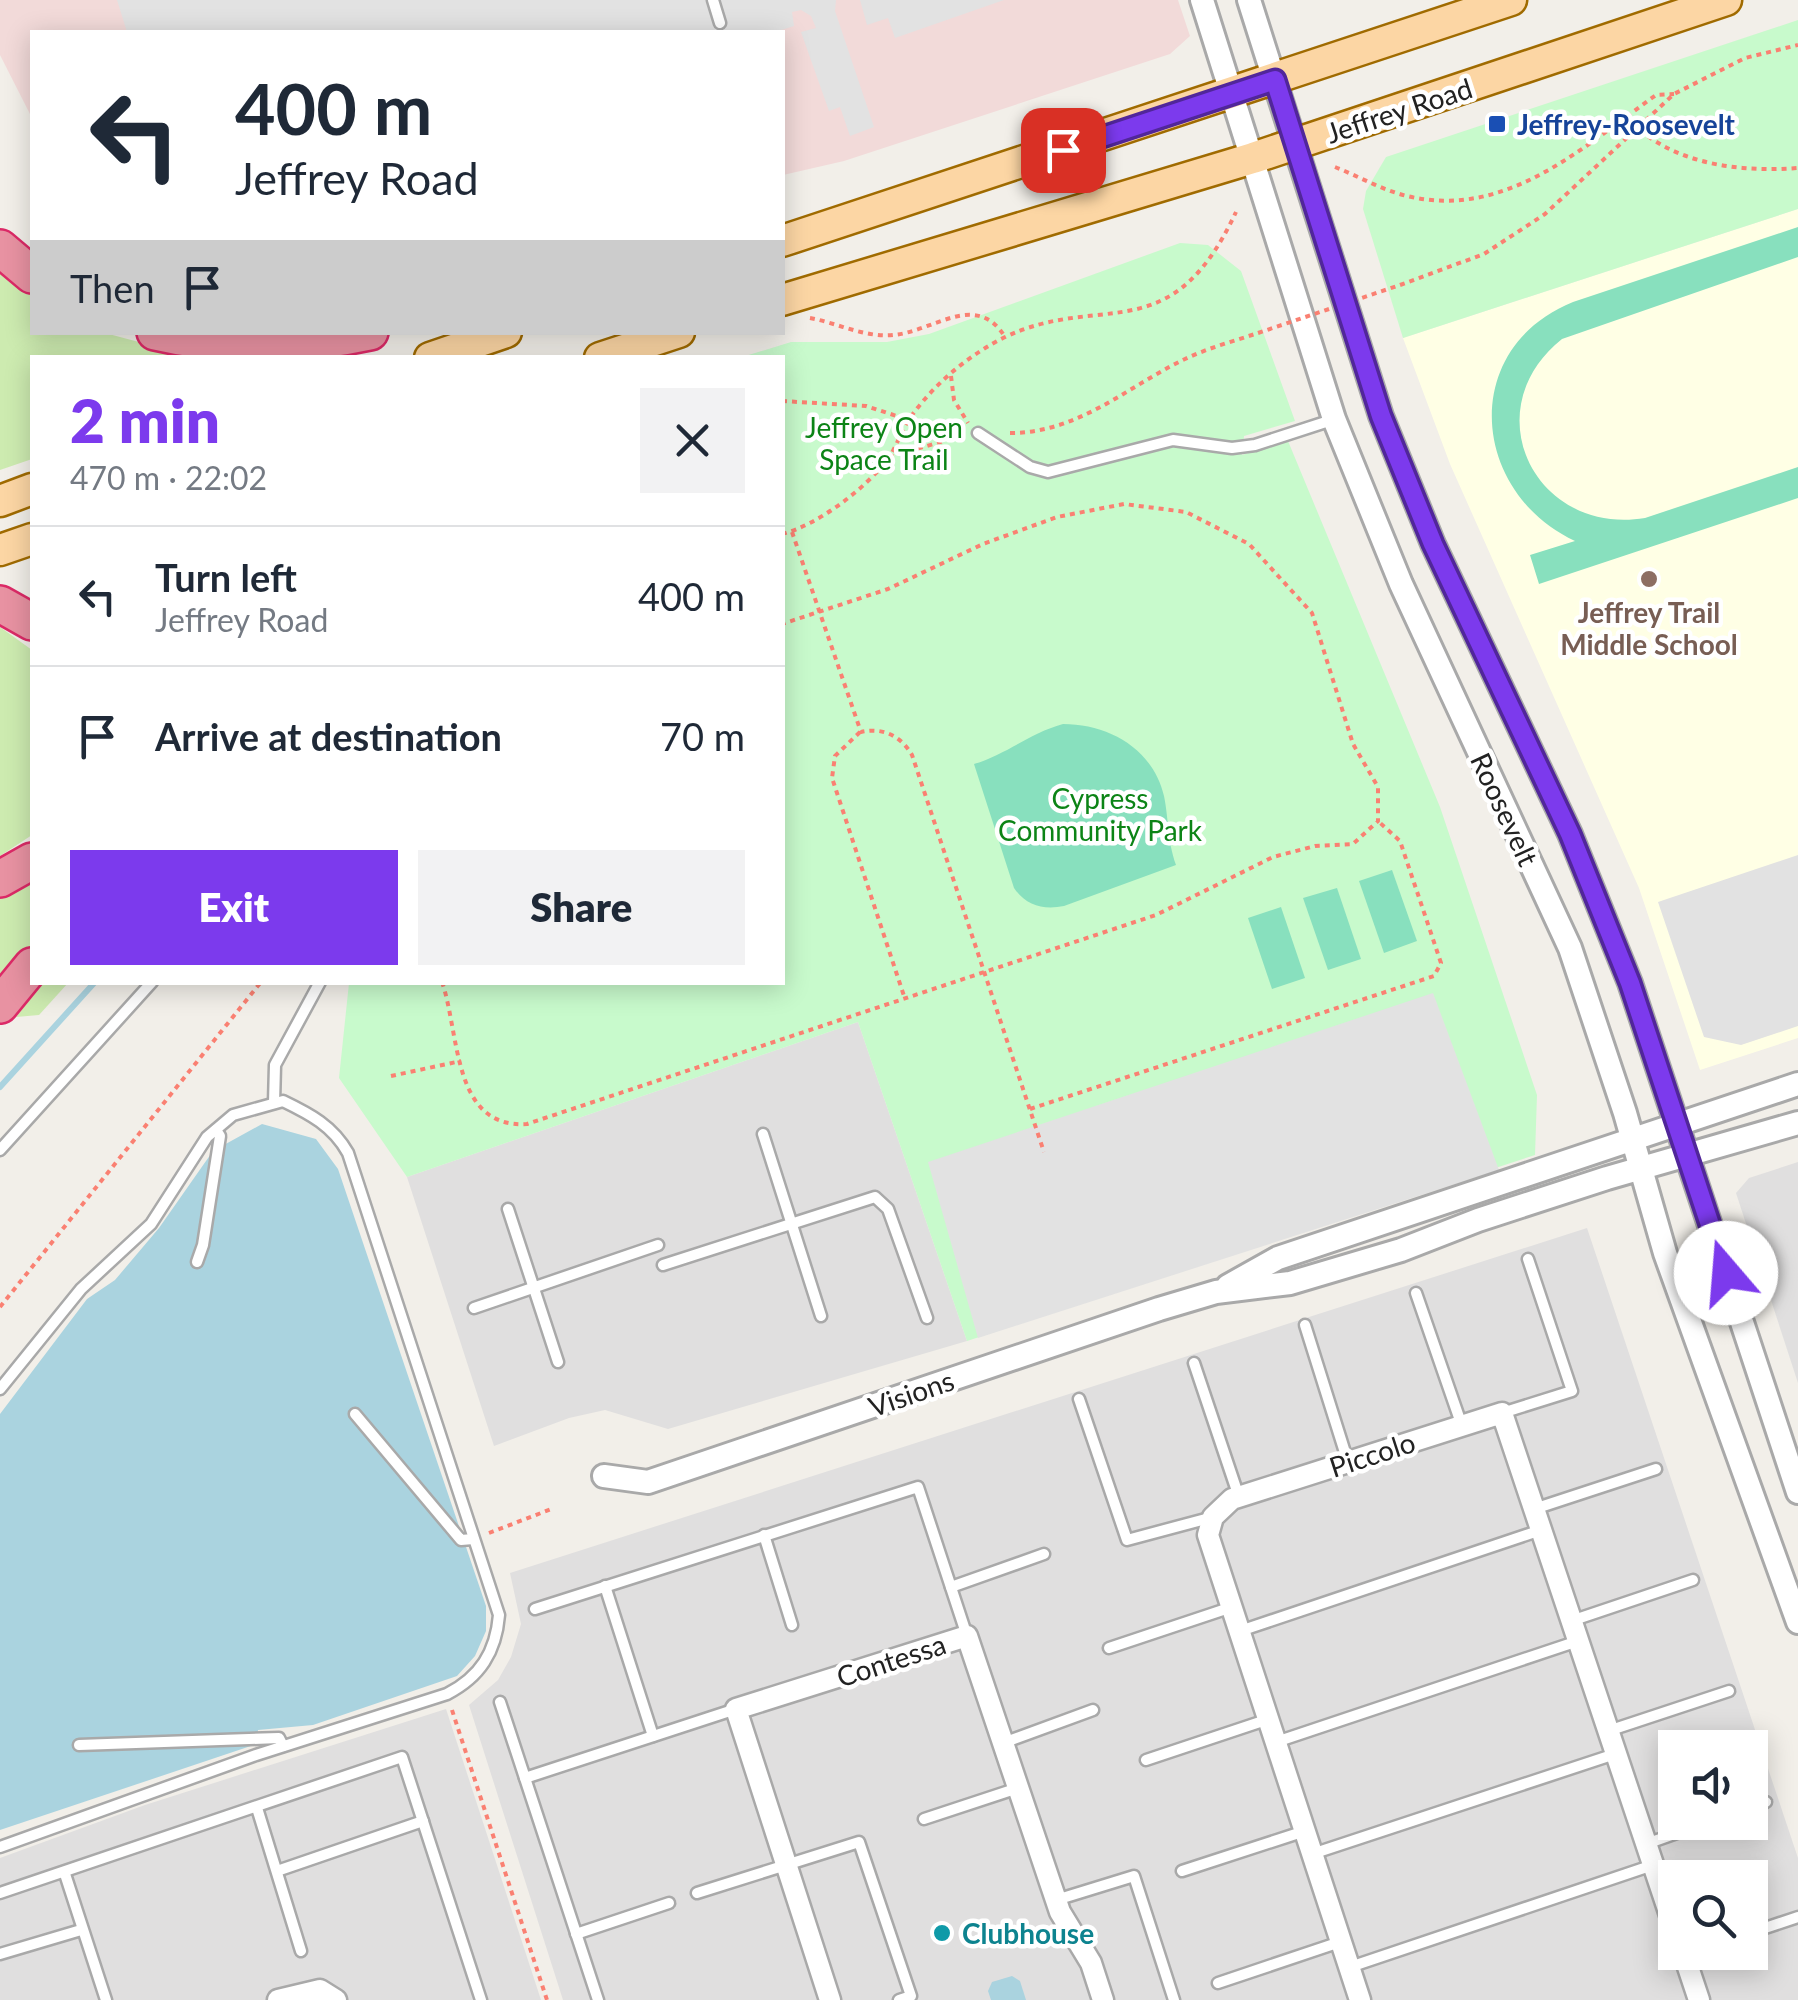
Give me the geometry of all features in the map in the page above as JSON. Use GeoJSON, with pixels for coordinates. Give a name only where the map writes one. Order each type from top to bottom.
{"type":"FeatureCollection","features":[{"type":"Feature","properties":{"kind":"highway"},"geometry":{"type":"LineString","coordinates":[[0,248],[30,273]]}},
{"type":"Feature","properties":{"kind":"highway"},"geometry":{"type":"LineString","coordinates":[[170,335],[226,346],[263,347],[349,335]]}},
{"type":"Feature","properties":{"kind":"highway"},"geometry":{"type":"LineString","coordinates":[[0,604],[30,621]]}},
{"type":"Feature","properties":{"kind":"highway"},"geometry":{"type":"LineString","coordinates":[[0,879],[30,862]]}},
{"type":"Feature","properties":{"kind":"highway"},"geometry":{"type":"LineString","coordinates":[[0,1006],[30,968]]}},
{"type":"Feature","properties":{"kind":"main road"},"geometry":{"type":"LineString","coordinates":[[785,241],[1511,0]]}},
{"type":"Feature","properties":{"kind":"main road","name":"Jeffrey Road"},"geometry":{"type":"LineString","coordinates":[[790,309],[1726,0]]}},
{"type":"Feature","properties":{"kind":"main road"},"geometry":{"type":"LineString","coordinates":[[439,355],[497,335]]}},
{"type":"Feature","properties":{"kind":"main road"},"geometry":{"type":"LineString","coordinates":[[609,355],[670,335]]}},
{"type":"Feature","properties":{"kind":"main road"},"geometry":{"type":"LineString","coordinates":[[0,501],[30,490]]}},
{"type":"Feature","properties":{"kind":"main road"},"geometry":{"type":"LineString","coordinates":[[0,550],[30,540]]}},
{"type":"Feature","properties":{"kind":"street","name":"Roosevelt"},"geometry":{"type":"LineString","coordinates":[[1202,0],[1334,419],[1401,584],[1570,948],[1633,1139],[1664,1254],[1798,1622]]}},
{"type":"Feature","properties":{"kind":"street","name":"Roosevelt"},"geometry":{"type":"LineString","coordinates":[[1248,0],[1406,479],[1570,834],[1630,983],[1798,1492]]}},
{"type":"Feature","properties":{"kind":"street","name":"Visions"},"geometry":{"type":"LineString","coordinates":[[604,1476],[648,1482],[1216,1292],[1278,1258],[1798,1084]]}},
{"type":"Feature","properties":{"kind":"street","name":"Visions"},"geometry":{"type":"LineString","coordinates":[[1216,1292],[1290,1283],[1798,1123]]}},
{"type":"Feature","properties":{"kind":"street","name":"Piccolo"},"geometry":{"type":"LineString","coordinates":[[1213,1517],[1239,1497],[1502,1413]]}},
{"type":"Feature","properties":{"kind":"street"},"geometry":{"type":"LineString","coordinates":[[1502,1413],[1658,1879]]}},
{"type":"Feature","properties":{"kind":"street"},"geometry":{"type":"LineString","coordinates":[[1213,1517],[1208,1535],[1360,2000]]}},
{"type":"Feature","properties":{"kind":"street","name":"Contessa"},"geometry":{"type":"LineString","coordinates":[[736,1709],[967,1636],[1056,1900],[1091,1962],[1104,2000]]}},
{"type":"Feature","properties":{"kind":"street"},"geometry":{"type":"LineString","coordinates":[[736,1709],[830,2000]]}},
{"type":"Feature","properties":{"kind":"street"},"geometry":{"type":"LineString","coordinates":[[1691,1970],[1698,2000]]}},
{"type":"Feature","properties":{"kind":"street"},"geometry":{"type":"LineString","coordinates":[[278,2000],[320,1990],[336,2000]]}},
{"type":"Feature","properties":{"kind":"lane"},"geometry":{"type":"LineString","coordinates":[[713,0],[720,23]]}},
{"type":"Feature","properties":{"kind":"lane"},"geometry":{"type":"LineString","coordinates":[[978,434],[1030,467],[1048,472],[1155,442],[1255,446],[1334,419]]}},
{"type":"Feature","properties":{"kind":"lane"},"geometry":{"type":"LineString","coordinates":[[0,1150],[149,985]]}},
{"type":"Feature","properties":{"kind":"lane"},"geometry":{"type":"LineString","coordinates":[[274,1103],[275,1065],[318,985]]}},
{"type":"Feature","properties":{"kind":"lane"},"geometry":{"type":"LineString","coordinates":[[0,1388],[81,1289],[151,1224],[216,1130],[234,1115],[283,1101],[311,1114],[339,1137],[348,1153],[499,1615],[497,1638],[470,1682],[448,1694],[282,1746],[0,1847]]}},
{"type":"Feature","properties":{"kind":"lane"},"geometry":{"type":"LineString","coordinates":[[196,1262],[203,1245],[220,1136],[216,1130]]}},
{"type":"Feature","properties":{"kind":"lane"},"geometry":{"type":"LineString","coordinates":[[763,1134],[821,1316]]}},
{"type":"Feature","properties":{"kind":"lane"},"geometry":{"type":"LineString","coordinates":[[663,1265],[874,1198],[888,1208],[926,1318]]}},
{"type":"Feature","properties":{"kind":"lane"},"geometry":{"type":"LineString","coordinates":[[508,1208],[558,1362]]}},
{"type":"Feature","properties":{"kind":"lane"},"geometry":{"type":"LineString","coordinates":[[474,1308],[658,1245]]}},
{"type":"Feature","properties":{"kind":"lane"},"geometry":{"type":"LineString","coordinates":[[1502,1413],[1572,1391],[1528,1259]]}},
{"type":"Feature","properties":{"kind":"lane"},"geometry":{"type":"LineString","coordinates":[[1416,1293],[1462,1426]]}},
{"type":"Feature","properties":{"kind":"lane"},"geometry":{"type":"LineString","coordinates":[[1305,1324],[1348,1462]]}},
{"type":"Feature","properties":{"kind":"lane"},"geometry":{"type":"LineString","coordinates":[[1194,1363],[1239,1497]]}},
{"type":"Feature","properties":{"kind":"lane"},"geometry":{"type":"LineString","coordinates":[[1079,1399],[1127,1540],[1213,1517]]}},
{"type":"Feature","properties":{"kind":"lane"},"geometry":{"type":"LineString","coordinates":[[355,1414],[461,1540],[473,1539]]}},
{"type":"Feature","properties":{"kind":"lane"},"geometry":{"type":"LineString","coordinates":[[1240,1631],[1537,1520],[1656,1469]]}},
{"type":"Feature","properties":{"kind":"lane"},"geometry":{"type":"LineString","coordinates":[[535,1609],[918,1487],[967,1636]]}},
{"type":"Feature","properties":{"kind":"lane"},"geometry":{"type":"LineString","coordinates":[[764,1534],[792,1625]]}},
{"type":"Feature","properties":{"kind":"lane"},"geometry":{"type":"LineString","coordinates":[[951,1587],[1044,1554]]}},
{"type":"Feature","properties":{"kind":"lane"},"geometry":{"type":"LineString","coordinates":[[1571,1620],[1692,1580]]}},
{"type":"Feature","properties":{"kind":"lane"},"geometry":{"type":"LineString","coordinates":[[606,1586],[653,1736]]}},
{"type":"Feature","properties":{"kind":"lane"},"geometry":{"type":"LineString","coordinates":[[1109,1648],[1232,1607]]}},
{"type":"Feature","properties":{"kind":"lane"},"geometry":{"type":"LineString","coordinates":[[1276,1742],[1578,1642]]}},
{"type":"Feature","properties":{"kind":"lane"},"geometry":{"type":"LineString","coordinates":[[1608,1731],[1729,1690]]}},
{"type":"Feature","properties":{"kind":"lane"},"geometry":{"type":"LineString","coordinates":[[500,1702],[598,2000]]}},
{"type":"Feature","properties":{"kind":"lane"},"geometry":{"type":"LineString","coordinates":[[525,1778],[736,1709]]}},
{"type":"Feature","properties":{"kind":"lane"},"geometry":{"type":"LineString","coordinates":[[1004,1744],[1094,1710]]}},
{"type":"Feature","properties":{"kind":"lane"},"geometry":{"type":"LineString","coordinates":[[1146,1760],[1268,1719]]}},
{"type":"Feature","properties":{"kind":"lane"},"geometry":{"type":"LineString","coordinates":[[79,1745],[279,1738],[282,1746]]}},
{"type":"Feature","properties":{"kind":"lane"},"geometry":{"type":"LineString","coordinates":[[1312,1854],[1616,1754]]}},
{"type":"Feature","properties":{"kind":"lane"},"geometry":{"type":"LineString","coordinates":[[0,1893],[402,1757],[481,2000]]}},
{"type":"Feature","properties":{"kind":"lane"},"geometry":{"type":"LineString","coordinates":[[924,1818],[1018,1788]]}},
{"type":"Feature","properties":{"kind":"lane"},"geometry":{"type":"LineString","coordinates":[[257,1808],[302,1950]]}},
{"type":"Feature","properties":{"kind":"lane"},"geometry":{"type":"LineString","coordinates":[[277,1871],[422,1821]]}},
{"type":"Feature","properties":{"kind":"lane"},"geometry":{"type":"LineString","coordinates":[[1182,1871],[1305,1831]]}},
{"type":"Feature","properties":{"kind":"lane"},"geometry":{"type":"LineString","coordinates":[[1350,1967],[1650,1855],[1676,1840]]}},
{"type":"Feature","properties":{"kind":"lane"},"geometry":{"type":"LineString","coordinates":[[697,1894],[859,1842],[911,1996],[899,2000]]}},
{"type":"Feature","properties":{"kind":"lane"},"geometry":{"type":"LineString","coordinates":[[65,1874],[106,2000]]}},
{"type":"Feature","properties":{"kind":"lane"},"geometry":{"type":"LineString","coordinates":[[1056,1900],[1134,1876],[1174,2000]]}},
{"type":"Feature","properties":{"kind":"lane"},"geometry":{"type":"LineString","coordinates":[[576,1934],[669,1903]]}},
{"type":"Feature","properties":{"kind":"lane"},"geometry":{"type":"LineString","coordinates":[[1768,1927],[1798,1916]]}},
{"type":"Feature","properties":{"kind":"lane"},"geometry":{"type":"LineString","coordinates":[[0,1954],[81,1930]]}},
{"type":"Feature","properties":{"kind":"lane"},"geometry":{"type":"LineString","coordinates":[[1218,1983],[1341,1942]]}},
{"type":"Feature","properties":{"kind":"path"},"geometry":{"type":"LineString","coordinates":[[889,457],[978,434],[1022,434],[1069,422],[1117,400],[1187,358],[1484,254],[1545,214],[1640,130],[1674,94],[1744,58],[1798,45]]}},
{"type":"Feature","properties":{"kind":"path"},"geometry":{"type":"LineString","coordinates":[[1334,167],[1407,196],[1470,202],[1541,178],[1656,95],[1674,94]]}},
{"type":"Feature","properties":{"kind":"path"},"geometry":{"type":"LineString","coordinates":[[1640,130],[1661,148],[1712,163],[1764,171],[1798,168]]}},
{"type":"Feature","properties":{"kind":"path"},"geometry":{"type":"LineString","coordinates":[[785,533],[865,482],[889,457],[908,420],[950,374],[1005,337],[1062,319],[1148,310],[1174,296],[1199,274],[1222,243],[1236,212]]}},
{"type":"Feature","properties":{"kind":"path"},"geometry":{"type":"LineString","coordinates":[[790,309],[892,336],[944,318],[975,314],[990,320],[1005,337]]}},
{"type":"Feature","properties":{"kind":"path"},"geometry":{"type":"LineString","coordinates":[[950,374],[954,400],[978,434]]}},
{"type":"Feature","properties":{"kind":"path"},"geometry":{"type":"LineString","coordinates":[[785,402],[866,406],[908,420]]}},
{"type":"Feature","properties":{"kind":"path"},"geometry":{"type":"LineString","coordinates":[[443,985],[467,1092],[478,1107],[502,1122],[528,1124],[1156,915],[1263,860],[1304,848],[1353,844],[1378,820],[1378,787],[1353,744],[1312,612],[1250,544],[1196,516],[1138,504],[1094,508],[996,538],[888,590],[785,623]]}},
{"type":"Feature","properties":{"kind":"path"},"geometry":{"type":"LineString","coordinates":[[792,532],[861,732]]}},
{"type":"Feature","properties":{"kind":"path"},"geometry":{"type":"LineString","coordinates":[[905,999],[832,778],[835,756],[861,732],[880,731],[895,736],[912,755],[1044,1152]]}},
{"type":"Feature","properties":{"kind":"path"},"geometry":{"type":"LineString","coordinates":[[1030,1109],[1434,976],[1441,963],[1400,841],[1378,820]]}},
{"type":"Feature","properties":{"kind":"path"},"geometry":{"type":"LineString","coordinates":[[0,1307],[259,985]]}},
{"type":"Feature","properties":{"kind":"path"},"geometry":{"type":"LineString","coordinates":[[391,1076],[461,1061]]}},
{"type":"Feature","properties":{"kind":"path"},"geometry":{"type":"LineString","coordinates":[[473,1539],[554,1508]]}},
{"type":"Feature","properties":{"kind":"path"},"geometry":{"type":"LineString","coordinates":[[451,1706],[548,2000]]}},
{"type":"Feature","properties":{"kind":"shaded area"},"geometry":{"type":"Polygon","coordinates":[[[0,0],[1178,0],[1190,36],[1170,54],[844,161],[785,175],[785,30],[30,30],[30,114],[0,55],[0,0]]]}},
{"type":"Feature","properties":{"kind":"shaded area"},"geometry":{"type":"Polygon","coordinates":[[[117,0],[836,0],[835,11],[874,127],[850,136],[840,107],[829,111],[801,32],[816,28],[811,16],[801,10],[792,12],[794,26],[781,30],[126,30],[117,0]]]}},
{"type":"Feature","properties":{"kind":"shaded area"},"geometry":{"type":"Polygon","coordinates":[[[860,0],[1004,0],[895,38],[888,18],[867,25],[860,0]]]}},
{"type":"Feature","properties":{"kind":"shaded area","name":"Jeffrey Trail Middle School"},"geometry":{"type":"Polygon","coordinates":[[[1798,209],[1798,1038],[1700,1070],[1639,888],[1450,464],[1403,338],[1798,209]]]}},
{"type":"Feature","properties":{"kind":"shaded area"},"geometry":{"type":"Polygon","coordinates":[[[1798,855],[1798,1026],[1741,1045],[1704,1037],[1658,902],[1798,855]]]}},
{"type":"Feature","properties":{"kind":"shaded area"},"geometry":{"type":"Polygon","coordinates":[[[1433,993],[1499,1170],[978,1338],[928,1162],[1433,993]]]}},
{"type":"Feature","properties":{"kind":"shaded area"},"geometry":{"type":"Polygon","coordinates":[[[858,1022],[967,1341],[668,1429],[605,1410],[569,1418],[494,1446],[407,1177],[858,1022]]]}},
{"type":"Feature","properties":{"kind":"shaded area"},"geometry":{"type":"Polygon","coordinates":[[[1798,1162],[1798,1383],[1736,1193],[1749,1178],[1798,1162]]]}},
{"type":"Feature","properties":{"kind":"shaded area"},"geometry":{"type":"Polygon","coordinates":[[[1587,1228],[1755,1730],[1658,1730],[1658,1840],[1768,1840],[1768,1768],[1798,1858],[1798,2000],[563,2000],[469,1705],[498,1680],[511,1657],[521,1624],[510,1573],[1587,1228]]]}},
{"type":"Feature","properties":{"kind":"shaded area"},"geometry":{"type":"Polygon","coordinates":[[[446,1709],[541,2000],[0,2000],[0,1858],[145,1805],[446,1709]]]}},
{"type":"Feature","properties":{"kind":"green space"},"geometry":{"type":"Polygon","coordinates":[[[1798,20],[1798,209],[1403,338],[1363,209],[1366,191],[1386,157],[1798,20]]]}},
{"type":"Feature","properties":{"kind":"green space"},"geometry":{"type":"Polygon","coordinates":[[[1798,227],[1798,257],[1562,339],[1536,368],[1522,399],[1520,432],[1529,462],[1547,488],[1573,508],[1606,518],[1645,518],[1798,467],[1798,498],[1539,584],[1530,555],[1575,541],[1540,519],[1514,489],[1498,456],[1492,420],[1496,385],[1510,352],[1536,323],[1573,302],[1798,227]]]}},
{"type":"Feature","properties":{"kind":"green space","name":"Cypress Community Park"},"geometry":{"type":"Polygon","coordinates":[[[1180,243],[1208,245],[1241,271],[1295,421],[1244,436],[1242,455],[1288,441],[1440,807],[1537,1095],[1535,1155],[967,1341],[858,1022],[407,1177],[339,1078],[349,985],[785,985],[785,355],[749,355],[791,342],[887,342],[929,334],[1180,243]]]}},
{"type":"Feature","properties":{"kind":"green space"},"geometry":{"type":"Polygon","coordinates":[[[0,268],[30,291],[30,335],[112,335],[188,355],[30,355],[30,460],[0,470],[0,268]]]}},
{"type":"Feature","properties":{"kind":"green space"},"geometry":{"type":"Polygon","coordinates":[[[0,627],[30,649],[30,836],[0,856],[0,627]]]}},
{"type":"Feature","properties":{"kind":"green space"},"geometry":{"type":"Polygon","coordinates":[[[1063,724],[1112,734],[1127,742],[1150,765],[1164,796],[1176,865],[1064,906],[1043,907],[1030,903],[1014,888],[974,764],[1063,724]]]}},
{"type":"Feature","properties":{"kind":"green space"},"geometry":{"type":"Polygon","coordinates":[[[1392,870],[1417,941],[1384,953],[1359,881],[1392,870]]]}},
{"type":"Feature","properties":{"kind":"green space"},"geometry":{"type":"Polygon","coordinates":[[[30,884],[30,946],[0,982],[0,899],[30,884]]]}},
{"type":"Feature","properties":{"kind":"green space"},"geometry":{"type":"Polygon","coordinates":[[[1337,888],[1361,959],[1328,970],[1303,898],[1337,888]]]}},
{"type":"Feature","properties":{"kind":"green space"},"geometry":{"type":"Polygon","coordinates":[[[1281,907],[1305,978],[1272,989],[1248,918],[1281,907]]]}},
{"type":"Feature","properties":{"kind":"green space"},"geometry":{"type":"Polygon","coordinates":[[[42,985],[66,985],[39,1015],[16,1017],[42,985]]]}},
{"type":"Feature","properties":{"kind":"water"},"geometry":{"type":"Polygon","coordinates":[[[262,1124],[316,1139],[338,1169],[486,1606],[486,1631],[475,1656],[457,1676],[313,1725],[258,1730],[257,1744],[0,1830],[0,1414],[87,1299],[115,1280],[159,1228],[213,1151],[262,1124]]]}},
{"type":"Feature","properties":{"kind":"water"},"geometry":{"type":"Polygon","coordinates":[[[1012,1976],[1020,1981],[1026,2000],[991,2000],[988,1991],[992,1982],[1012,1976]]]}},
{"type":"Feature","properties":{"kind":"waterway"},"geometry":{"type":"LineString","coordinates":[[0,1087],[92,985]]}},
{"type":"Feature","properties":{"kind":"place","name":"Jeffrey-Roosevelt"},"geometry":{"type":"Point","coordinates":[1497,124]}},
{"type":"Feature","properties":{"kind":"place","name":"Jeffrey Trail Middle School"},"geometry":{"type":"Point","coordinates":[1649,579]}},
{"type":"Feature","properties":{"kind":"place","name":"Clubhouse"},"geometry":{"type":"Point","coordinates":[942,1933]}},
{"type":"Feature","properties":{"kind":"route"},"geometry":{"type":"LineString","coordinates":[[1063,150],[1275,80],[1381,416],[1433,544],[1570,834],[1630,983],[1726,1273]]}},
{"type":"Feature","properties":{"kind":"park label","name":"Jeffrey Open Space Trail"},"geometry":{"type":"Point","coordinates":[884,443]}}]}
